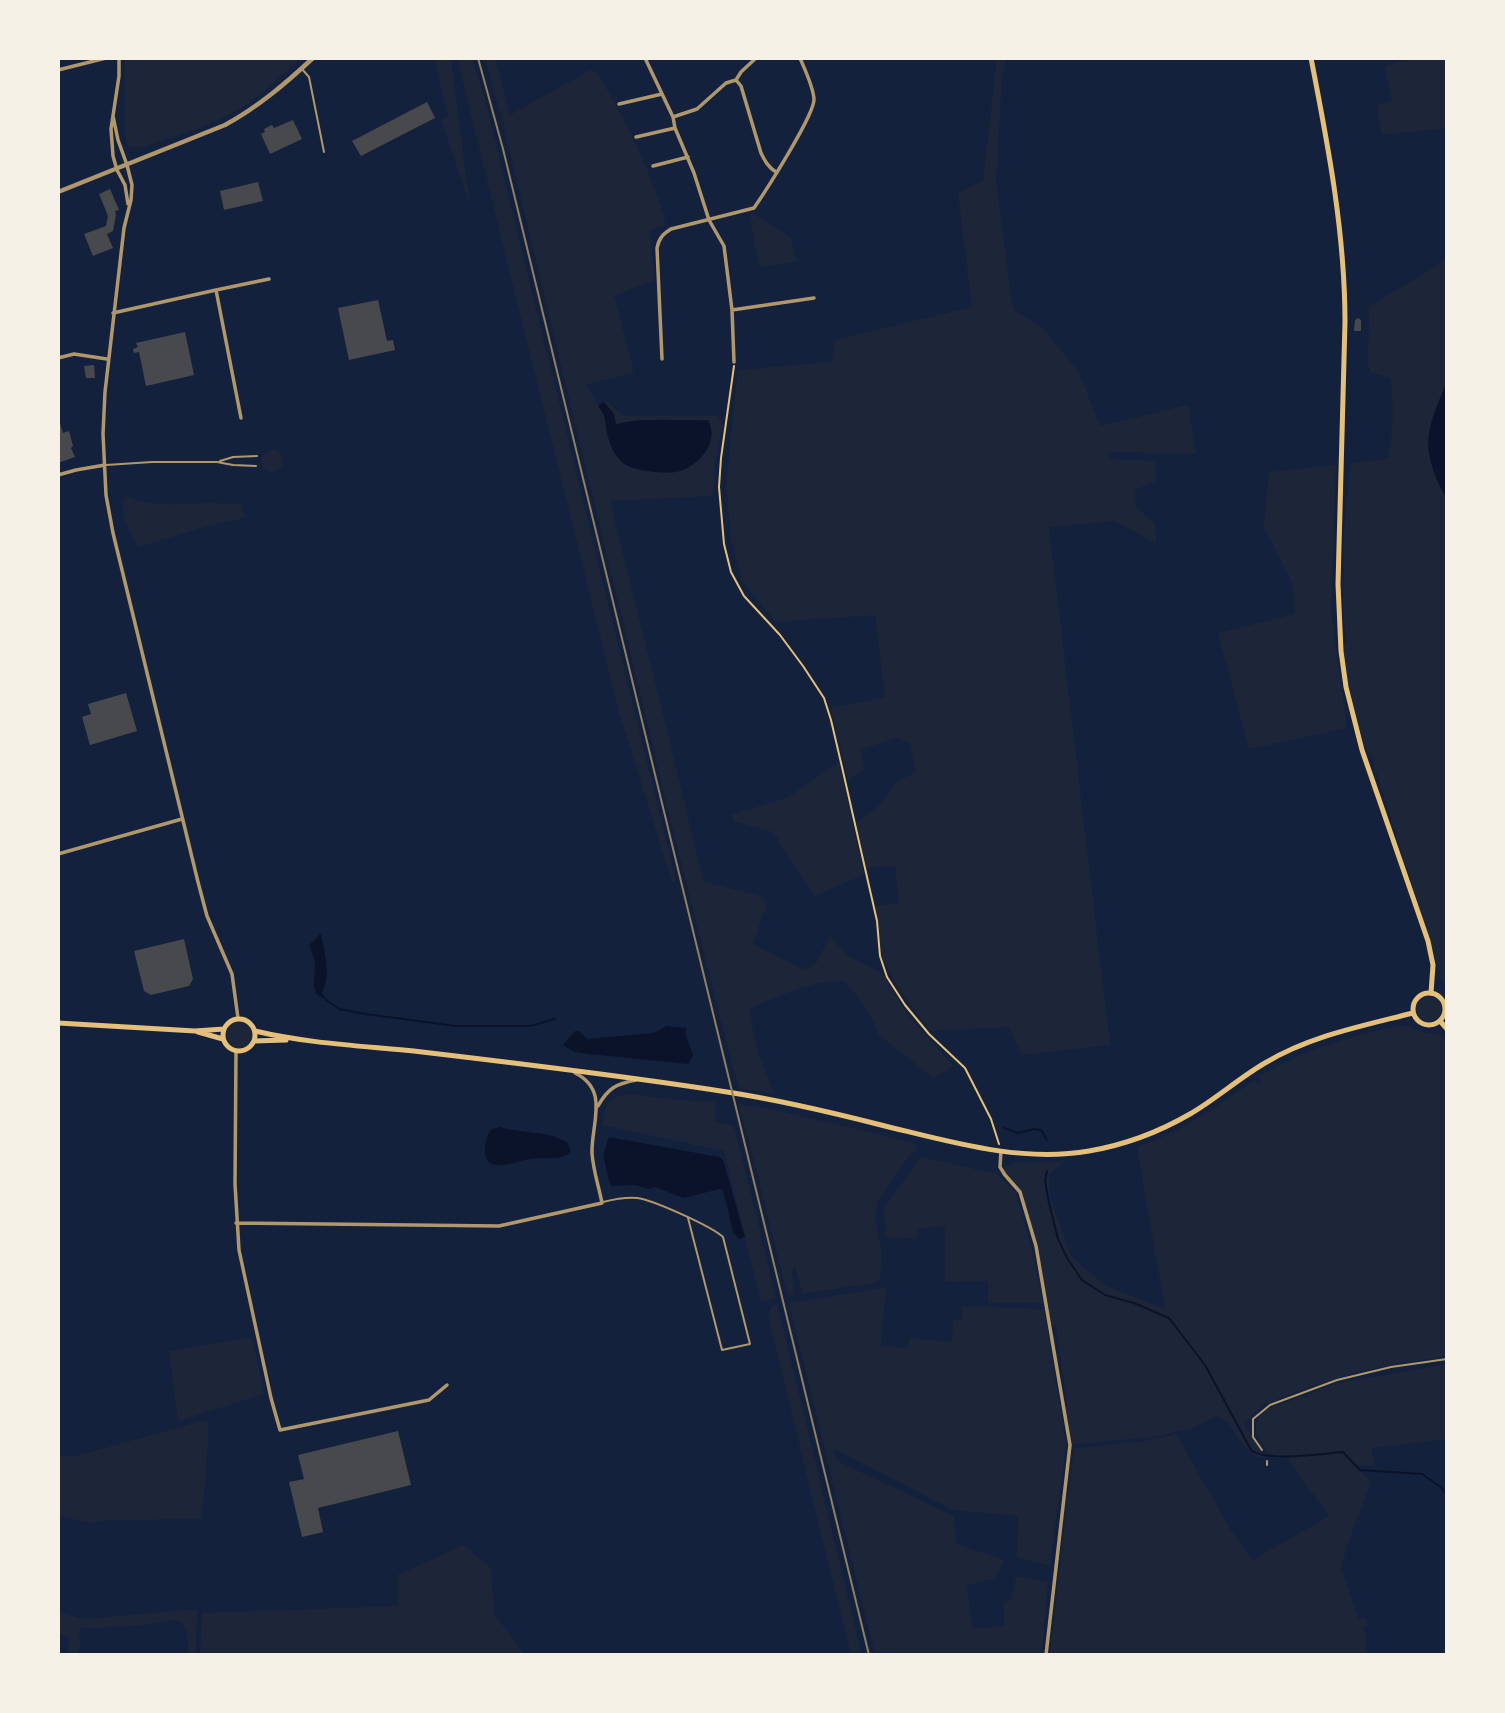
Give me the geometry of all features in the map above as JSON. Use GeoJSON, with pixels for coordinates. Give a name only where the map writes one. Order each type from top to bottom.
{"type":"FeatureCollection","features":[{"type":"Feature","properties":{"kind":"main road"},"geometry":{"type":"LineString","coordinates":[[1311,58],[1337,206],[1345,283],[1338,584],[1341,650],[1349,700],[1362,750],[1428,941],[1433,965],[1431,993]]}},
{"type":"Feature","properties":{"kind":"main road"},"geometry":{"type":"LineString","coordinates":[[1431,993],[1439,997],[1444,1004],[1444,1013],[1440,1021],[1426,1025],[1418,1021],[1413,1013],[1413,1004],[1422,994],[1431,993]]}},
{"type":"Feature","properties":{"kind":"main road"},"geometry":{"type":"LineString","coordinates":[[255,1031],[296,1040],[644,1079],[781,1102],[961,1145],[1031,1154],[1061,1154],[1136,1140],[1190,1114],[1265,1063],[1293,1049],[1332,1034],[1413,1013]]}},
{"type":"Feature","properties":{"kind":"main road"},"geometry":{"type":"LineString","coordinates":[[195,1031],[223,1039],[236,1051],[246,1050],[254,1041],[255,1031],[248,1021],[238,1018],[230,1021],[224,1029],[223,1039]]}},
{"type":"Feature","properties":{"kind":"main road"},"geometry":{"type":"LineString","coordinates":[[1440,1021],[1447,1029]]}},
{"type":"Feature","properties":{"kind":"main road"},"geometry":{"type":"LineString","coordinates":[[58,1023],[195,1031],[224,1029]]}},
{"type":"Feature","properties":{"kind":"main road"},"geometry":{"type":"LineString","coordinates":[[254,1041],[296,1040]]}},
{"type":"Feature","properties":{"kind":"street"},"geometry":{"type":"LineString","coordinates":[[58,70],[106,58]]}},
{"type":"Feature","properties":{"kind":"street"},"geometry":{"type":"LineString","coordinates":[[119,58],[111,129],[113,156],[125,185],[128,206],[107,359],[103,434],[106,495],[203,903],[232,974],[238,1018]]}},
{"type":"Feature","properties":{"kind":"street"},"geometry":{"type":"LineString","coordinates":[[58,192],[225,125],[272,94],[313,58]]}},
{"type":"Feature","properties":{"kind":"street"},"geometry":{"type":"LineString","coordinates":[[645,58],[673,117],[709,220],[724,246],[732,310],[734,362]]}},
{"type":"Feature","properties":{"kind":"street"},"geometry":{"type":"LineString","coordinates":[[673,117],[697,109],[726,83],[736,80],[757,58]]}},
{"type":"Feature","properties":{"kind":"street"},"geometry":{"type":"LineString","coordinates":[[662,359],[657,247],[659,240],[671,229],[754,208],[813,108],[814,98],[800,58]]}},
{"type":"Feature","properties":{"kind":"street"},"geometry":{"type":"LineString","coordinates":[[736,80],[741,86],[761,153],[770,169],[776,172]]}},
{"type":"Feature","properties":{"kind":"street"},"geometry":{"type":"LineString","coordinates":[[619,104],[662,94]]}},
{"type":"Feature","properties":{"kind":"street"},"geometry":{"type":"LineString","coordinates":[[113,116],[132,185],[128,206]]}},
{"type":"Feature","properties":{"kind":"street"},"geometry":{"type":"LineString","coordinates":[[635,137],[675,128]]}},
{"type":"Feature","properties":{"kind":"street"},"geometry":{"type":"LineString","coordinates":[[653,166],[688,157]]}},
{"type":"Feature","properties":{"kind":"street"},"geometry":{"type":"LineString","coordinates":[[113,313],[269,279]]}},
{"type":"Feature","properties":{"kind":"street"},"geometry":{"type":"LineString","coordinates":[[216,290],[241,418]]}},
{"type":"Feature","properties":{"kind":"street"},"geometry":{"type":"LineString","coordinates":[[732,310],[814,298]]}},
{"type":"Feature","properties":{"kind":"street"},"geometry":{"type":"LineString","coordinates":[[58,358],[74,354],[107,359]]}},
{"type":"Feature","properties":{"kind":"street"},"geometry":{"type":"LineString","coordinates":[[58,475],[105,465]]}},
{"type":"Feature","properties":{"kind":"street"},"geometry":{"type":"LineString","coordinates":[[58,855],[182,819]]}},
{"type":"Feature","properties":{"kind":"street"},"geometry":{"type":"LineString","coordinates":[[236,1051],[236,1223],[239,1250],[280,1430],[429,1400],[447,1385]]}},
{"type":"Feature","properties":{"kind":"street"},"geometry":{"type":"LineString","coordinates":[[236,1223],[499,1226],[602,1203],[592,1156],[597,1108],[594,1090],[589,1082],[570,1070]]}},
{"type":"Feature","properties":{"kind":"street"},"geometry":{"type":"LineString","coordinates":[[597,1108],[605,1094],[613,1087],[644,1079]]}},
{"type":"Feature","properties":{"kind":"street"},"geometry":{"type":"LineString","coordinates":[[1001,1151],[1000,1167],[1020,1192],[1035,1244],[1070,1445],[1046,1655]]}},
{"type":"Feature","properties":{"kind":"lane"},"geometry":{"type":"LineString","coordinates":[[302,68],[309,77],[324,152]]}},
{"type":"Feature","properties":{"kind":"lane"},"geometry":{"type":"LineString","coordinates":[[217,462],[233,457],[257,456]]}},
{"type":"Feature","properties":{"kind":"lane"},"geometry":{"type":"LineString","coordinates":[[105,465],[217,462],[256,466]]}},
{"type":"Feature","properties":{"kind":"lane"},"geometry":{"type":"LineString","coordinates":[[602,1203],[625,1198],[641,1199],[688,1218],[717,1231],[723,1237],[750,1344],[722,1350],[688,1218]]}},
{"type":"Feature","properties":{"kind":"lane"},"geometry":{"type":"LineString","coordinates":[[1262,1451],[1253,1437],[1253,1419],[1270,1405],[1337,1380],[1391,1367],[1447,1359]]}},
{"type":"Feature","properties":{"kind":"lane"},"geometry":{"type":"LineString","coordinates":[[1267,1461],[1268,1465]]}},
{"type":"Feature","properties":{"kind":"path"},"geometry":{"type":"LineString","coordinates":[[734,362],[719,487],[724,544],[731,572],[744,596],[780,635],[824,698],[877,921],[882,966],[905,1005],[929,1034],[965,1068],[991,1119],[1001,1151]]}},
{"type":"Feature","properties":{"kind":"shaded area"},"geometry":{"type":"Polygon","coordinates":[[[125,58],[300,58],[265,91],[230,114],[143,147],[129,147],[125,134],[125,58]]]}},
{"type":"Feature","properties":{"kind":"shaded area"},"geometry":{"type":"Polygon","coordinates":[[[434,58],[451,58],[470,206],[441,120],[448,116],[434,58]]]}},
{"type":"Feature","properties":{"kind":"shaded area"},"geometry":{"type":"Polygon","coordinates":[[[457,58],[472,58],[483,92],[676,881],[672,882],[619,712],[457,58]]]}},
{"type":"Feature","properties":{"kind":"shaded area"},"geometry":{"type":"Polygon","coordinates":[[[485,58],[495,58],[510,115],[590,70],[597,72],[637,146],[654,186],[666,225],[650,230],[654,280],[614,296],[634,372],[586,385],[604,415],[607,436],[614,452],[625,465],[642,470],[676,422],[642,420],[615,425],[614,414],[605,400],[624,416],[718,416],[723,425],[716,456],[713,496],[610,501],[704,882],[764,897],[766,906],[753,944],[805,970],[817,962],[830,936],[848,956],[882,973],[907,1014],[954,1066],[933,1078],[878,1034],[858,997],[844,981],[832,981],[795,990],[749,1009],[758,1053],[775,1094],[740,1088],[676,842],[485,58]]]}},
{"type":"Feature","properties":{"kind":"shaded area"},"geometry":{"type":"Polygon","coordinates":[[[997,58],[1006,58],[1002,77],[996,182],[1013,310],[1042,327],[1079,373],[1100,426],[1188,405],[1196,454],[1108,452],[1111,459],[1155,461],[1156,481],[1135,490],[1136,507],[1155,523],[1156,544],[1115,521],[1049,527],[1110,1045],[1021,1055],[1009,1027],[930,1031],[899,989],[883,959],[875,906],[899,903],[895,866],[867,868],[856,822],[880,805],[896,782],[916,772],[910,743],[896,738],[860,750],[864,769],[848,781],[831,708],[885,697],[875,615],[776,622],[742,581],[731,540],[726,484],[738,370],[832,362],[835,340],[972,307],[958,193],[983,181],[997,58]]]}},
{"type":"Feature","properties":{"kind":"shaded area"},"geometry":{"type":"Polygon","coordinates":[[[1414,58],[1447,58],[1447,128],[1382,135],[1377,105],[1392,101],[1385,66],[1414,58]]]}},
{"type":"Feature","properties":{"kind":"shaded area"},"geometry":{"type":"Polygon","coordinates":[[[752,213],[790,237],[797,262],[759,267],[750,215],[752,213]]]}},
{"type":"Feature","properties":{"kind":"shaded area"},"geometry":{"type":"Polygon","coordinates":[[[1447,258],[1447,996],[1370,752],[1367,753],[1355,713],[1344,659],[1343,645],[1347,645],[1343,611],[1344,533],[1350,464],[1388,458],[1392,427],[1391,378],[1370,372],[1368,367],[1369,306],[1447,258]]]}},
{"type":"Feature","properties":{"kind":"shaded area"},"geometry":{"type":"Polygon","coordinates":[[[1447,381],[1447,499],[1438,483],[1428,447],[1431,423],[1447,381]]]}},
{"type":"Feature","properties":{"kind":"shaded area"},"geometry":{"type":"Polygon","coordinates":[[[604,402],[614,414],[616,424],[650,420],[708,420],[712,436],[710,444],[701,458],[680,471],[645,471],[631,467],[619,459],[611,446],[605,418],[598,406],[604,402]]]}},
{"type":"Feature","properties":{"kind":"shaded area"},"geometry":{"type":"Polygon","coordinates":[[[272,450],[280,453],[283,461],[280,469],[272,472],[264,469],[261,461],[264,453],[272,450]]]}},
{"type":"Feature","properties":{"kind":"shaded area"},"geometry":{"type":"Polygon","coordinates":[[[1336,465],[1331,612],[1347,728],[1249,749],[1218,633],[1295,614],[1292,582],[1264,527],[1269,472],[1336,465]]]}},
{"type":"Feature","properties":{"kind":"shaded area"},"geometry":{"type":"Polygon","coordinates":[[[126,496],[156,504],[242,504],[245,518],[138,547],[124,515],[126,496]]]}},
{"type":"Feature","properties":{"kind":"shaded area"},"geometry":{"type":"Polygon","coordinates":[[[839,762],[864,875],[814,896],[773,832],[734,821],[731,815],[787,798],[839,762]]]}},
{"type":"Feature","properties":{"kind":"shaded area"},"geometry":{"type":"Polygon","coordinates":[[[321,933],[327,970],[322,992],[326,1000],[316,994],[315,961],[309,945],[321,933]]]}},
{"type":"Feature","properties":{"kind":"shaded area"},"geometry":{"type":"Polygon","coordinates":[[[1429,996],[1438,1000],[1442,1009],[1438,1018],[1429,1022],[1420,1018],[1416,1009],[1420,1000],[1429,996]]]}},
{"type":"Feature","properties":{"kind":"shaded area"},"geometry":{"type":"Polygon","coordinates":[[[239,1022],[248,1026],[252,1035],[248,1044],[239,1048],[230,1044],[226,1035],[230,1026],[239,1022]]]}},
{"type":"Feature","properties":{"kind":"shaded area"},"geometry":{"type":"Polygon","coordinates":[[[1405,1025],[1438,1034],[1447,1042],[1447,1356],[1354,1373],[1265,1404],[1244,1424],[1266,1458],[1255,1456],[1242,1444],[1228,1422],[1217,1416],[1196,1427],[1159,1436],[1070,1445],[1056,1325],[1050,1324],[1035,1244],[1020,1192],[1005,1175],[1004,1167],[1015,1163],[1064,1162],[1049,1174],[1050,1198],[1072,1257],[1104,1285],[1165,1309],[1137,1147],[1198,1118],[1254,1080],[1258,1084],[1262,1082],[1259,1076],[1294,1058],[1347,1038],[1405,1025]]]}},
{"type":"Feature","properties":{"kind":"shaded area"},"geometry":{"type":"Polygon","coordinates":[[[667,1026],[686,1028],[693,1055],[688,1064],[574,1052],[563,1045],[575,1031],[579,1031],[587,1039],[653,1033],[667,1026]]]}},
{"type":"Feature","properties":{"kind":"shaded area"},"geometry":{"type":"Polygon","coordinates":[[[629,1094],[715,1102],[715,1122],[734,1126],[776,1298],[761,1302],[724,1151],[602,1125],[609,1103],[616,1097],[629,1094]]]}},
{"type":"Feature","properties":{"kind":"shaded area"},"geometry":{"type":"Polygon","coordinates":[[[738,1104],[780,1111],[916,1145],[916,1150],[911,1153],[877,1202],[875,1219],[882,1255],[880,1280],[803,1294],[795,1267],[792,1272],[794,1295],[788,1296],[738,1104]]]}},
{"type":"Feature","properties":{"kind":"shaded area"},"geometry":{"type":"Polygon","coordinates":[[[500,1127],[559,1138],[567,1142],[571,1151],[557,1158],[534,1158],[495,1165],[486,1157],[485,1143],[492,1129],[500,1127]]]}},
{"type":"Feature","properties":{"kind":"shaded area"},"geometry":{"type":"Polygon","coordinates":[[[609,1137],[719,1157],[723,1160],[745,1237],[739,1239],[733,1232],[723,1190],[683,1198],[655,1187],[649,1189],[635,1185],[612,1186],[603,1155],[609,1137]]]}},
{"type":"Feature","properties":{"kind":"shaded area"},"geometry":{"type":"Polygon","coordinates":[[[921,1157],[997,1174],[1015,1192],[1031,1246],[1043,1303],[988,1303],[988,1281],[945,1282],[945,1226],[918,1229],[916,1239],[886,1237],[884,1208],[921,1157]]]}},
{"type":"Feature","properties":{"kind":"shaded area"},"geometry":{"type":"Polygon","coordinates":[[[886,1287],[881,1346],[908,1348],[909,1338],[952,1342],[953,1320],[962,1320],[962,1306],[1044,1309],[1066,1444],[1050,1566],[1017,1557],[1018,1516],[953,1510],[834,1449],[837,1461],[954,1516],[956,1544],[1005,1560],[995,1578],[967,1585],[972,1629],[1004,1626],[1004,1603],[1011,1600],[1016,1576],[1048,1582],[1042,1655],[875,1655],[789,1303],[886,1287]]]}},
{"type":"Feature","properties":{"kind":"shaded area"},"geometry":{"type":"Polygon","coordinates":[[[777,1304],[862,1655],[851,1655],[775,1345],[768,1313],[772,1306],[777,1304]]]}},
{"type":"Feature","properties":{"kind":"shaded area"},"geometry":{"type":"Polygon","coordinates":[[[252,1337],[264,1394],[178,1421],[169,1351],[252,1337]]]}},
{"type":"Feature","properties":{"kind":"shaded area"},"geometry":{"type":"Polygon","coordinates":[[[1447,1364],[1447,1439],[1372,1448],[1374,1466],[1354,1465],[1371,1482],[1341,1569],[1359,1619],[1366,1618],[1368,1625],[1363,1627],[1367,1655],[1050,1655],[1074,1448],[1145,1441],[1176,1434],[1230,1529],[1253,1560],[1329,1516],[1286,1457],[1271,1458],[1257,1435],[1258,1418],[1268,1409],[1338,1383],[1447,1364]]]}},
{"type":"Feature","properties":{"kind":"shaded area"},"geometry":{"type":"Polygon","coordinates":[[[208,1421],[209,1428],[202,1519],[117,1520],[93,1524],[58,1515],[58,1455],[76,1456],[208,1421]]]}},
{"type":"Feature","properties":{"kind":"shaded area"},"geometry":{"type":"Polygon","coordinates":[[[464,1545],[491,1568],[494,1614],[523,1655],[200,1655],[202,1613],[398,1606],[397,1575],[464,1545]]]}},
{"type":"Feature","properties":{"kind":"shaded area"},"geometry":{"type":"Polygon","coordinates":[[[197,1609],[196,1655],[188,1655],[187,1632],[181,1622],[169,1620],[144,1625],[79,1629],[80,1648],[77,1655],[68,1655],[69,1637],[58,1633],[58,1612],[83,1619],[197,1609]]]}},
{"type":"Feature","properties":{"kind":"building"},"geometry":{"type":"Polygon","coordinates":[[[427,102],[435,118],[361,156],[352,141],[427,102]]]}},
{"type":"Feature","properties":{"kind":"building"},"geometry":{"type":"Polygon","coordinates":[[[293,120],[302,139],[270,154],[261,134],[265,132],[264,129],[293,120]]]}},
{"type":"Feature","properties":{"kind":"building"},"geometry":{"type":"Polygon","coordinates":[[[258,182],[263,201],[224,210],[220,191],[258,182]]]}},
{"type":"Feature","properties":{"kind":"building"},"geometry":{"type":"Polygon","coordinates":[[[110,189],[119,210],[115,211],[113,231],[107,234],[113,248],[93,256],[84,234],[106,226],[108,216],[99,194],[110,189]]]}},
{"type":"Feature","properties":{"kind":"building"},"geometry":{"type":"Polygon","coordinates":[[[378,300],[387,341],[393,340],[395,350],[349,360],[338,308],[378,300]]]}},
{"type":"Feature","properties":{"kind":"building"},"geometry":{"type":"Polygon","coordinates":[[[1355,320],[1361,320],[1361,331],[1354,331],[1355,320]]]}},
{"type":"Feature","properties":{"kind":"building"},"geometry":{"type":"Polygon","coordinates":[[[185,332],[194,375],[146,386],[139,352],[134,353],[133,349],[138,347],[136,343],[185,332]]]}},
{"type":"Feature","properties":{"kind":"building"},"geometry":{"type":"Polygon","coordinates":[[[94,365],[95,378],[86,378],[84,366],[94,365]]]}},
{"type":"Feature","properties":{"kind":"building"},"geometry":{"type":"Polygon","coordinates":[[[58,416],[63,433],[69,431],[75,457],[58,463],[58,416]]]}},
{"type":"Feature","properties":{"kind":"building"},"geometry":{"type":"Polygon","coordinates":[[[126,693],[137,731],[90,745],[82,717],[91,714],[88,704],[126,693]]]}},
{"type":"Feature","properties":{"kind":"building"},"geometry":{"type":"Polygon","coordinates":[[[184,939],[193,979],[189,986],[151,995],[144,991],[134,951],[184,939]]]}},
{"type":"Feature","properties":{"kind":"building"},"geometry":{"type":"Polygon","coordinates":[[[398,1431],[411,1485],[318,1508],[323,1532],[302,1537],[289,1482],[304,1479],[298,1455],[398,1431]]]}},
{"type":"Feature","properties":{"kind":"waterway"},"geometry":{"type":"LineString","coordinates":[[326,1000],[339,1009],[456,1026],[530,1026],[555,1019]]}},
{"type":"Feature","properties":{"kind":"waterway"},"geometry":{"type":"LineString","coordinates":[[1004,1128],[1018,1133],[1041,1130],[1047,1140]]}},
{"type":"Feature","properties":{"kind":"waterway"},"geometry":{"type":"LineString","coordinates":[[1047,1171],[1045,1181],[1058,1239],[1082,1280],[1105,1295],[1134,1303],[1169,1318],[1205,1365],[1251,1450],[1268,1456],[1343,1452],[1360,1470],[1422,1474],[1442,1488],[1447,1496]]}},
{"type":"Feature","properties":{"kind":"railway"},"geometry":{"type":"LineString","coordinates":[[478,58],[503,149],[869,1655]]}}]}
